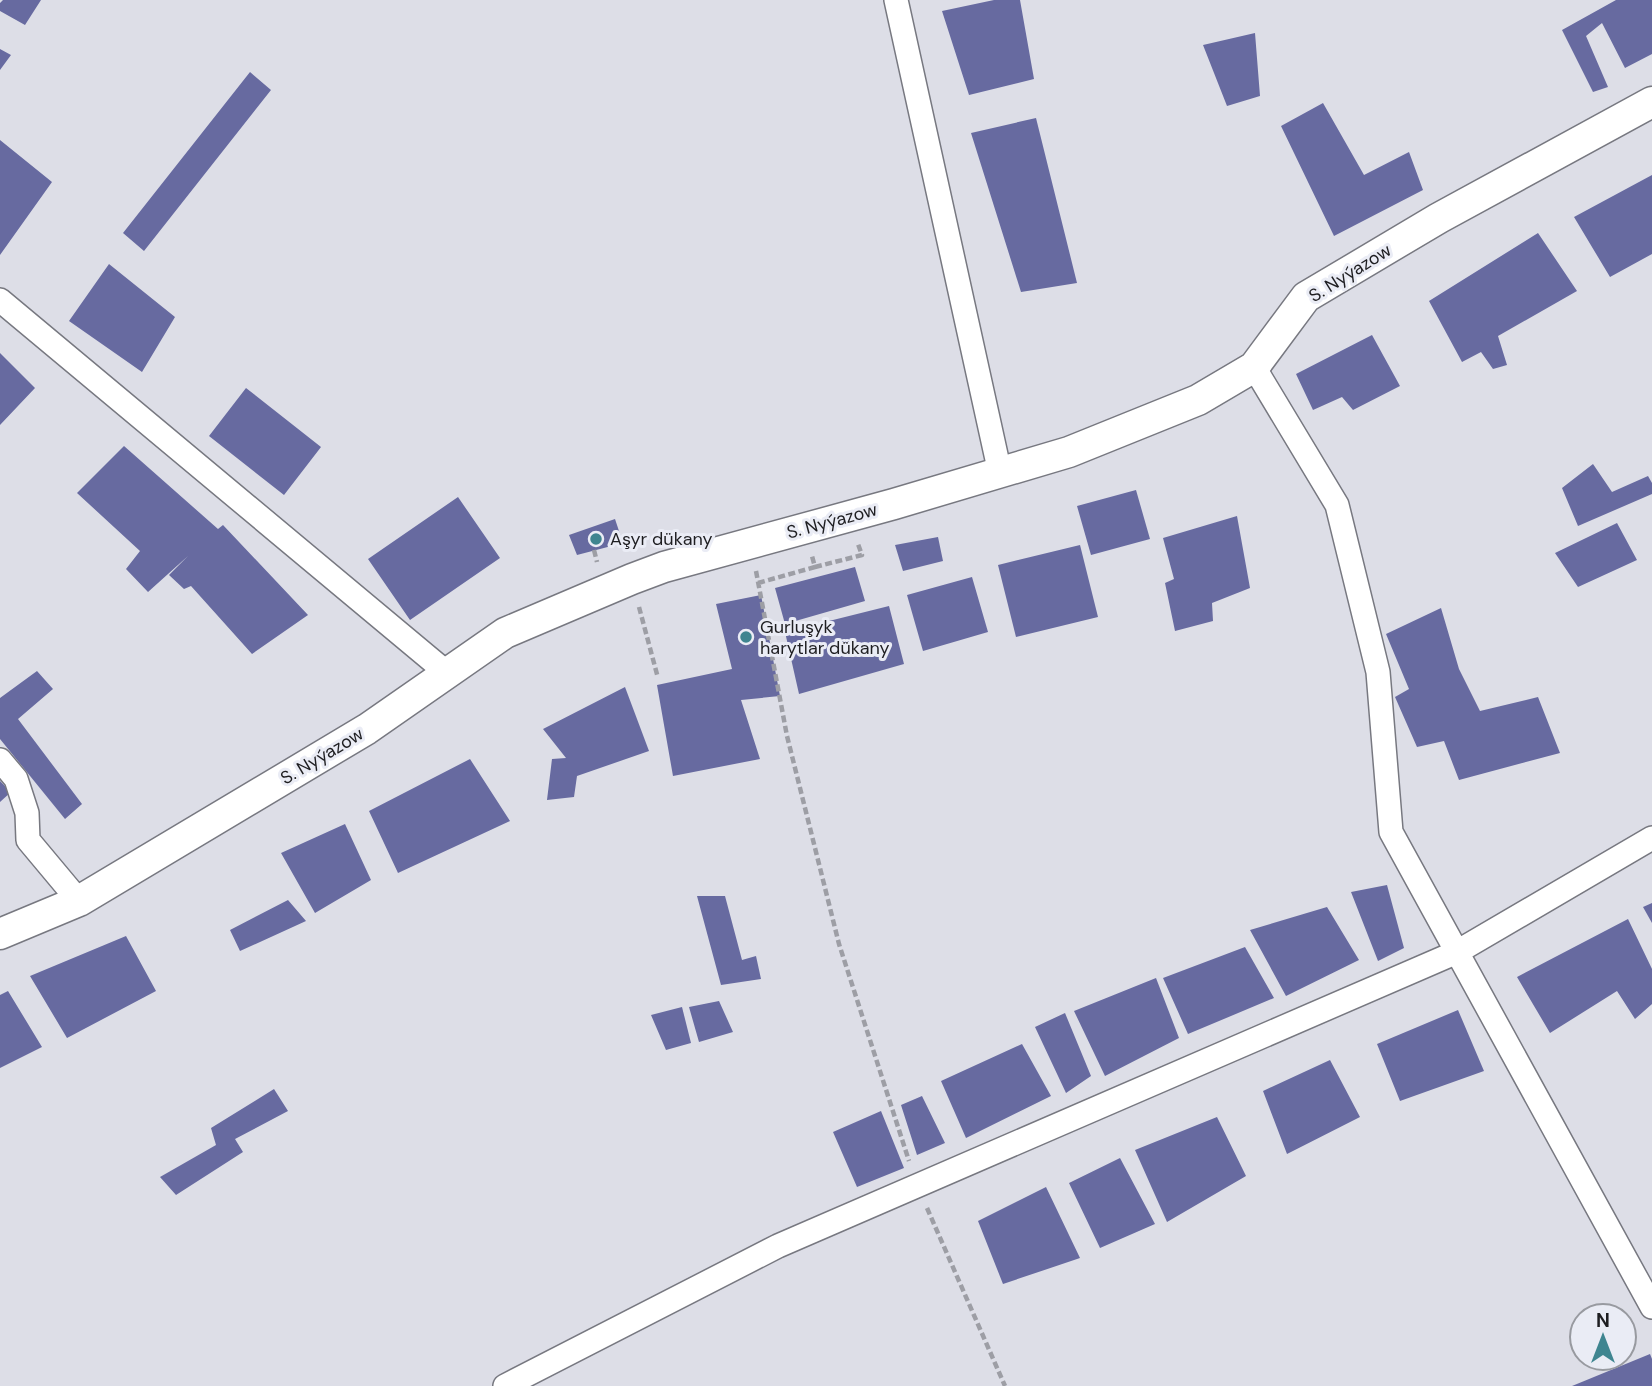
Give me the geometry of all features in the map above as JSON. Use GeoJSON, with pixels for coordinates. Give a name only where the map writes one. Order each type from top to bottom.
{"type":"FeatureCollection","features":[{"type":"Feature","properties":{"kind":"street"},"geometry":{"type":"LineString","coordinates":[[896,0],[1000,473]]}},
{"type":"Feature","properties":{"kind":"street","name":"S. Nyýazow"},"geometry":{"type":"LineString","coordinates":[[0,934],[79,901],[368,729],[505,633],[632,579],[751,542],[894,505],[1069,452],[1198,400],[1254,367],[1306,297],[1439,218],[1652,102]]}},
{"type":"Feature","properties":{"kind":"street"},"geometry":{"type":"LineString","coordinates":[[0,300],[447,673]]}},
{"type":"Feature","properties":{"kind":"street"},"geometry":{"type":"LineString","coordinates":[[1254,367],[1337,505],[1378,673],[1391,832],[1652,1307]]}},
{"type":"Feature","properties":{"kind":"street"},"geometry":{"type":"LineString","coordinates":[[0,760],[16,779],[27,813],[28,839],[79,901]]}},
{"type":"Feature","properties":{"kind":"street"},"geometry":{"type":"LineString","coordinates":[[505,1386],[778,1247],[1457,952],[1652,838]]}},
{"type":"Feature","properties":{"kind":"path"},"geometry":{"type":"LineString","coordinates":[[751,542],[787,736],[839,944],[918,1186],[1005,1386]]}},
{"type":"Feature","properties":{"kind":"path"},"geometry":{"type":"LineString","coordinates":[[815,567],[862,555]]}},
{"type":"Feature","properties":{"kind":"path"},"geometry":{"type":"LineString","coordinates":[[632,579],[658,678]]}},
{"type":"Feature","properties":{"kind":"building"},"geometry":{"type":"Polygon","coordinates":[[[3,0],[41,0],[25,25],[0,11],[0,3],[3,0]]]}},
{"type":"Feature","properties":{"kind":"building"},"geometry":{"type":"Polygon","coordinates":[[[994,0],[1020,0],[1034,79],[969,95],[942,11],[994,0]]]}},
{"type":"Feature","properties":{"kind":"building"},"geometry":{"type":"Polygon","coordinates":[[[1616,0],[1652,0],[1652,54],[1625,68],[1602,23],[1586,36],[1608,87],[1593,92],[1562,30],[1616,0]]]}},
{"type":"Feature","properties":{"kind":"building"},"geometry":{"type":"Polygon","coordinates":[[[1255,33],[1260,96],[1227,106],[1203,45],[1255,33]]]}},
{"type":"Feature","properties":{"kind":"building"},"geometry":{"type":"Polygon","coordinates":[[[0,49],[11,55],[0,70],[0,49]]]}},
{"type":"Feature","properties":{"kind":"building"},"geometry":{"type":"Polygon","coordinates":[[[250,72],[271,90],[144,251],[123,233],[250,72]]]}},
{"type":"Feature","properties":{"kind":"building"},"geometry":{"type":"Polygon","coordinates":[[[1323,103],[1364,175],[1409,152],[1423,190],[1334,236],[1281,126],[1323,103]]]}},
{"type":"Feature","properties":{"kind":"building"},"geometry":{"type":"Polygon","coordinates":[[[1036,118],[1077,283],[1021,292],[971,133],[1036,118]]]}},
{"type":"Feature","properties":{"kind":"building"},"geometry":{"type":"Polygon","coordinates":[[[0,140],[52,182],[0,255],[0,140]]]}},
{"type":"Feature","properties":{"kind":"building"},"geometry":{"type":"Polygon","coordinates":[[[1652,175],[1652,254],[1610,277],[1574,217],[1652,175]]]}},
{"type":"Feature","properties":{"kind":"building"},"geometry":{"type":"Polygon","coordinates":[[[1538,233],[1577,291],[1498,336],[1507,365],[1493,369],[1481,352],[1462,362],[1429,301],[1538,233]]]}},
{"type":"Feature","properties":{"kind":"building"},"geometry":{"type":"Polygon","coordinates":[[[109,264],[175,317],[142,372],[69,321],[109,264]]]}},
{"type":"Feature","properties":{"kind":"building"},"geometry":{"type":"Polygon","coordinates":[[[1372,335],[1400,386],[1353,410],[1342,397],[1313,410],[1296,374],[1372,335]]]}},
{"type":"Feature","properties":{"kind":"building"},"geometry":{"type":"Polygon","coordinates":[[[0,353],[35,388],[0,425],[0,353]]]}},
{"type":"Feature","properties":{"kind":"building"},"geometry":{"type":"Polygon","coordinates":[[[246,388],[321,447],[284,495],[209,436],[246,388]]]}},
{"type":"Feature","properties":{"kind":"building"},"geometry":{"type":"Polygon","coordinates":[[[124,446],[218,529],[223,525],[308,615],[252,654],[191,586],[184,589],[169,575],[188,556],[148,592],[126,569],[140,551],[77,493],[124,446]]]}},
{"type":"Feature","properties":{"kind":"building"},"geometry":{"type":"Polygon","coordinates":[[[1593,464],[1612,492],[1648,476],[1652,483],[1652,494],[1578,526],[1562,488],[1593,464]]]}},
{"type":"Feature","properties":{"kind":"building"},"geometry":{"type":"Polygon","coordinates":[[[1136,490],[1150,539],[1091,555],[1077,506],[1136,490]]]}},
{"type":"Feature","properties":{"kind":"building"},"geometry":{"type":"Polygon","coordinates":[[[458,497],[500,558],[410,620],[368,559],[458,497]]]}},
{"type":"Feature","properties":{"kind":"building"},"geometry":{"type":"Polygon","coordinates":[[[1237,516],[1250,588],[1212,603],[1213,621],[1175,631],[1165,583],[1174,579],[1163,538],[1237,516]]]}},
{"type":"Feature","properties":{"kind":"building","name":"Aşyr dükany"},"geometry":{"type":"Polygon","coordinates":[[[615,519],[623,543],[577,555],[569,535],[615,519]]]}},
{"type":"Feature","properties":{"kind":"building"},"geometry":{"type":"Polygon","coordinates":[[[1617,523],[1637,560],[1578,587],[1555,553],[1617,523]]]}},
{"type":"Feature","properties":{"kind":"building"},"geometry":{"type":"Polygon","coordinates":[[[938,537],[943,561],[903,571],[895,545],[938,537]]]}},
{"type":"Feature","properties":{"kind":"building"},"geometry":{"type":"Polygon","coordinates":[[[1080,545],[1098,617],[1016,637],[998,565],[1080,545]]]}},
{"type":"Feature","properties":{"kind":"building"},"geometry":{"type":"Polygon","coordinates":[[[855,567],[865,601],[785,624],[775,588],[855,567]]]}},
{"type":"Feature","properties":{"kind":"building"},"geometry":{"type":"Polygon","coordinates":[[[972,577],[988,632],[923,651],[907,595],[972,577]]]}},
{"type":"Feature","properties":{"kind":"building"},"geometry":{"type":"Polygon","coordinates":[[[761,595],[780,696],[741,700],[760,759],[673,776],[657,685],[732,669],[716,604],[761,595]]]}},
{"type":"Feature","properties":{"kind":"building"},"geometry":{"type":"Polygon","coordinates":[[[889,606],[904,664],[799,694],[785,632],[889,606]]]}},
{"type":"Feature","properties":{"kind":"building"},"geometry":{"type":"Polygon","coordinates":[[[1441,608],[1459,669],[1480,711],[1538,697],[1560,753],[1459,780],[1444,741],[1417,747],[1395,697],[1409,689],[1386,634],[1441,608]]]}},
{"type":"Feature","properties":{"kind":"building"},"geometry":{"type":"Polygon","coordinates":[[[37,671],[53,689],[18,719],[82,804],[65,819],[0,739],[0,698],[37,671]]]}},
{"type":"Feature","properties":{"kind":"building"},"geometry":{"type":"Polygon","coordinates":[[[625,687],[649,751],[577,776],[574,797],[547,800],[552,759],[566,758],[543,729],[625,687]]]}},
{"type":"Feature","properties":{"kind":"building"},"geometry":{"type":"Polygon","coordinates":[[[470,759],[510,821],[398,873],[369,811],[470,759]]]}},
{"type":"Feature","properties":{"kind":"building"},"geometry":{"type":"Polygon","coordinates":[[[0,781],[11,792],[0,802],[0,781]]]}},
{"type":"Feature","properties":{"kind":"building"},"geometry":{"type":"Polygon","coordinates":[[[345,824],[371,880],[315,913],[281,853],[345,824]]]}},
{"type":"Feature","properties":{"kind":"building"},"geometry":{"type":"Polygon","coordinates":[[[1387,885],[1404,948],[1378,961],[1351,892],[1387,885]]]}},
{"type":"Feature","properties":{"kind":"building"},"geometry":{"type":"Polygon","coordinates":[[[697,896],[725,896],[742,960],[756,956],[761,979],[721,985],[697,896]]]}},
{"type":"Feature","properties":{"kind":"building"},"geometry":{"type":"Polygon","coordinates":[[[288,900],[306,921],[240,951],[230,930],[288,900]]]}},
{"type":"Feature","properties":{"kind":"building"},"geometry":{"type":"Polygon","coordinates":[[[1652,903],[1652,923],[1643,907],[1652,903]]]}},
{"type":"Feature","properties":{"kind":"building"},"geometry":{"type":"Polygon","coordinates":[[[1327,907],[1359,960],[1286,996],[1250,930],[1327,907]]]}},
{"type":"Feature","properties":{"kind":"building"},"geometry":{"type":"Polygon","coordinates":[[[1628,919],[1652,969],[1652,1004],[1635,1019],[1617,991],[1550,1033],[1517,977],[1628,919]]]}},
{"type":"Feature","properties":{"kind":"building"},"geometry":{"type":"Polygon","coordinates":[[[126,936],[156,991],[67,1038],[30,976],[126,936]]]}},
{"type":"Feature","properties":{"kind":"building"},"geometry":{"type":"Polygon","coordinates":[[[1245,947],[1274,998],[1188,1034],[1163,978],[1245,947]]]}},
{"type":"Feature","properties":{"kind":"building"},"geometry":{"type":"Polygon","coordinates":[[[1156,978],[1179,1038],[1105,1076],[1074,1011],[1156,978]]]}},
{"type":"Feature","properties":{"kind":"building"},"geometry":{"type":"Polygon","coordinates":[[[8,991],[42,1047],[0,1068],[0,995],[8,991]]]}},
{"type":"Feature","properties":{"kind":"building"},"geometry":{"type":"Polygon","coordinates":[[[719,1001],[733,1032],[699,1042],[689,1007],[719,1001]]]}},
{"type":"Feature","properties":{"kind":"building"},"geometry":{"type":"Polygon","coordinates":[[[682,1007],[691,1043],[666,1050],[651,1015],[682,1007]]]}},
{"type":"Feature","properties":{"kind":"building"},"geometry":{"type":"Polygon","coordinates":[[[1458,1010],[1484,1071],[1400,1101],[1377,1044],[1458,1010]]]}},
{"type":"Feature","properties":{"kind":"building"},"geometry":{"type":"Polygon","coordinates":[[[1065,1013],[1091,1076],[1066,1093],[1035,1027],[1065,1013]]]}},
{"type":"Feature","properties":{"kind":"building"},"geometry":{"type":"Polygon","coordinates":[[[1022,1044],[1051,1096],[966,1138],[941,1081],[1022,1044]]]}},
{"type":"Feature","properties":{"kind":"building"},"geometry":{"type":"Polygon","coordinates":[[[1330,1060],[1360,1117],[1287,1154],[1263,1091],[1330,1060]]]}},
{"type":"Feature","properties":{"kind":"building"},"geometry":{"type":"Polygon","coordinates":[[[274,1089],[288,1111],[235,1139],[243,1152],[176,1195],[160,1177],[216,1145],[211,1128],[274,1089]]]}},
{"type":"Feature","properties":{"kind":"building"},"geometry":{"type":"Polygon","coordinates":[[[922,1096],[945,1143],[917,1155],[901,1105],[922,1096]]]}},
{"type":"Feature","properties":{"kind":"building"},"geometry":{"type":"Polygon","coordinates":[[[881,1111],[904,1168],[857,1187],[833,1132],[881,1111]]]}},
{"type":"Feature","properties":{"kind":"building"},"geometry":{"type":"Polygon","coordinates":[[[1217,1117],[1246,1176],[1167,1222],[1135,1150],[1217,1117]]]}},
{"type":"Feature","properties":{"kind":"building"},"geometry":{"type":"Polygon","coordinates":[[[1120,1158],[1155,1224],[1100,1248],[1069,1183],[1120,1158]]]}},
{"type":"Feature","properties":{"kind":"building"},"geometry":{"type":"Polygon","coordinates":[[[1046,1187],[1080,1258],[1003,1284],[978,1221],[1046,1187]]]}},
{"type":"Feature","properties":{"kind":"building"},"geometry":{"type":"Polygon","coordinates":[[[1650,1354],[1652,1386],[1572,1386],[1606,1372],[1638,1372],[1638,1359],[1650,1354]]]}},
{"type":"Feature","properties":{"kind":"place","name":"Aşyr dükany"},"geometry":{"type":"Point","coordinates":[596,539]}},
{"type":"Feature","properties":{"kind":"place","name":"Gurluşyk harytlar dükany"},"geometry":{"type":"Point","coordinates":[746,637]}}]}
